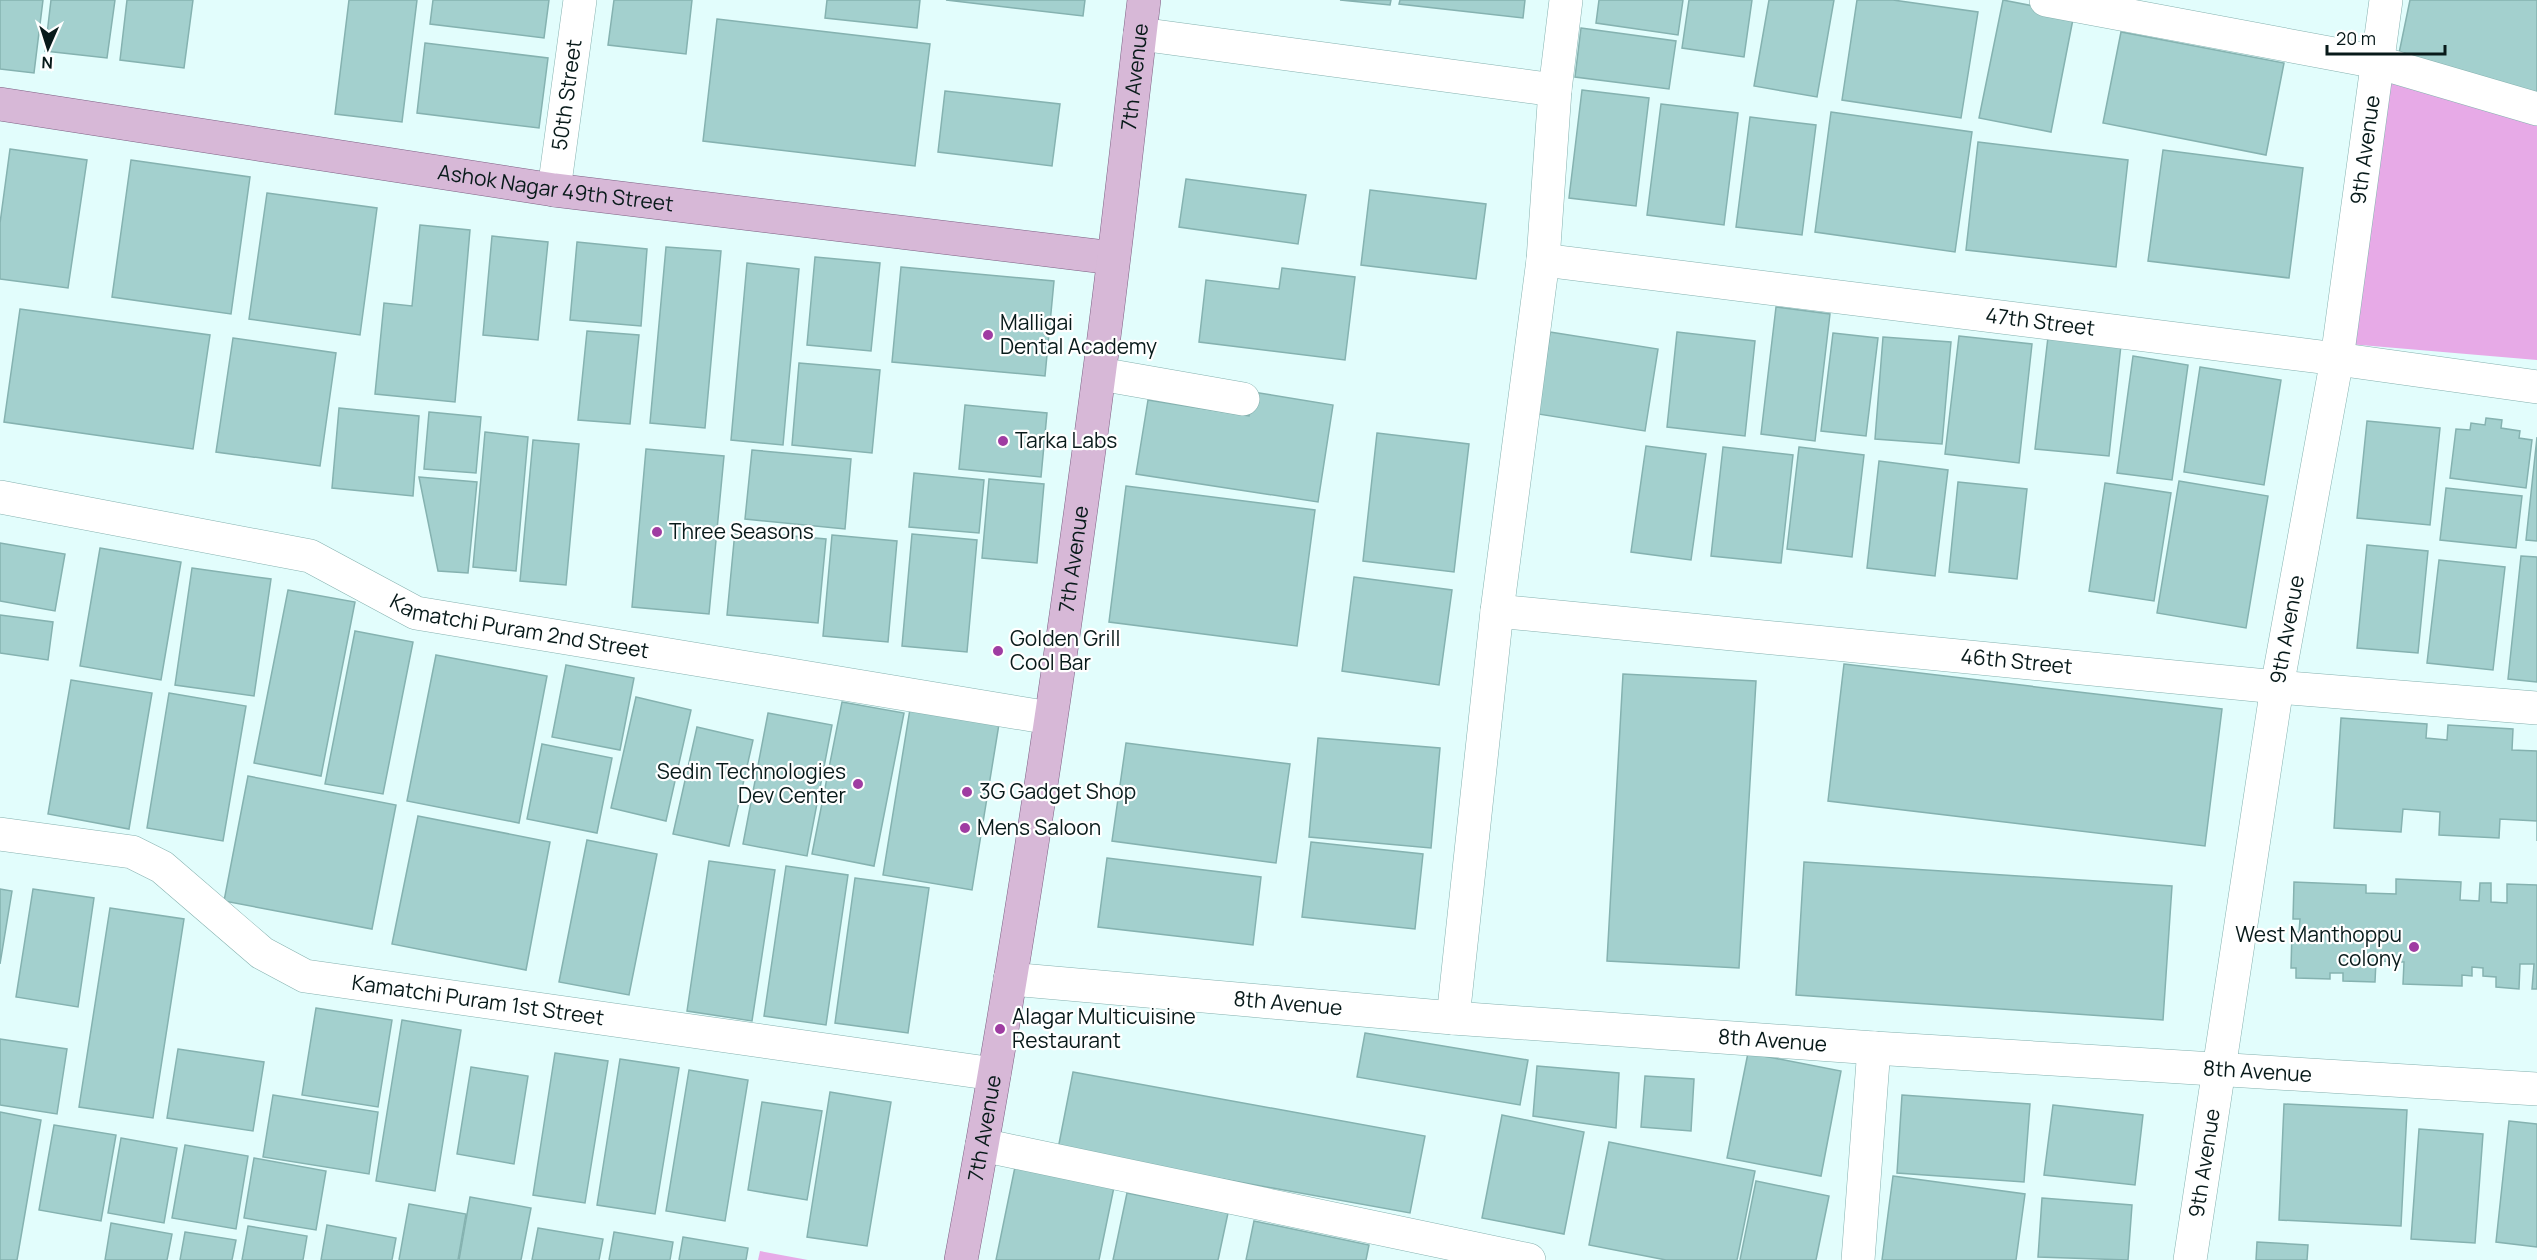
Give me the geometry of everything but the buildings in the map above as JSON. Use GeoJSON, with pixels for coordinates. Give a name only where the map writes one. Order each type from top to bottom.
{"type":"FeatureCollection","features":[{"type":"Feature","properties":{"kind":"main road","name":"7th Avenue"},"geometry":{"type":"LineString","coordinates":[[961,1260],[1010,979],[1100,374],[1144,0]]}},
{"type":"Feature","properties":{"kind":"main road","name":"Ashok Nagar 49th Street"},"geometry":{"type":"LineString","coordinates":[[0,104],[554,190],[1113,258]]}},
{"type":"Feature","properties":{"kind":"street","name":"50th Street"},"geometry":{"type":"LineString","coordinates":[[554,190],[580,0]]}},
{"type":"Feature","properties":{"kind":"street"},"geometry":{"type":"LineString","coordinates":[[1453,1017],[1497,611],[1543,260],[1555,90],[1566,0]]}},
{"type":"Feature","properties":{"kind":"street"},"geometry":{"type":"LineString","coordinates":[[2046,0],[2377,62],[2537,109]]}},
{"type":"Feature","properties":{"kind":"street","name":"9th Avenue"},"geometry":{"type":"LineString","coordinates":[[2190,1260],[2277,687],[2337,359],[2386,0]]}},
{"type":"Feature","properties":{"kind":"street"},"geometry":{"type":"LineString","coordinates":[[1140,34],[1555,90]]}},
{"type":"Feature","properties":{"kind":"street","name":"47th Street"},"geometry":{"type":"LineString","coordinates":[[1543,260],[2337,359],[2537,387]]}},
{"type":"Feature","properties":{"kind":"street"},"geometry":{"type":"LineString","coordinates":[[1100,374],[1243,399]]}},
{"type":"Feature","properties":{"kind":"street","name":"Kamatchi Puram 2nd Street"},"geometry":{"type":"LineString","coordinates":[[0,497],[309,556],[416,613],[1050,718]]}},
{"type":"Feature","properties":{"kind":"street","name":"46th Street"},"geometry":{"type":"LineString","coordinates":[[1497,611],[2277,687],[2537,708]]}},
{"type":"Feature","properties":{"kind":"street","name":"Kamatchi Puram 1st Street"},"geometry":{"type":"LineString","coordinates":[[0,834],[132,852],[162,867],[262,953],[305,976],[994,1074]]}},
{"type":"Feature","properties":{"kind":"street","name":"8th Avenue"},"geometry":{"type":"LineString","coordinates":[[1010,979],[1453,1017],[1874,1048],[2537,1089]]}},
{"type":"Feature","properties":{"kind":"street"},"geometry":{"type":"LineString","coordinates":[[1858,1260],[1874,1048]]}},
{"type":"Feature","properties":{"kind":"street"},"geometry":{"type":"LineString","coordinates":[[982,1145],[1529,1260]]}},
{"type":"Feature","properties":{"kind":"shaded area"},"geometry":{"type":"Polygon","coordinates":[[[2380,79],[2537,111],[2537,360],[2337,343],[2380,79]]]}},
{"type":"Feature","properties":{"kind":"shaded area"},"geometry":{"type":"Polygon","coordinates":[[[760,1251],[808,1260],[758,1260],[760,1251]]]}},
{"type":"Feature","properties":{"kind":"place","name":"Malligai Dental Academy"},"geometry":{"type":"Point","coordinates":[988,335]}},
{"type":"Feature","properties":{"kind":"place","name":"Tarka Labs"},"geometry":{"type":"Point","coordinates":[1003,441]}},
{"type":"Feature","properties":{"kind":"place","name":"Three Seasons"},"geometry":{"type":"Point","coordinates":[657,532]}},
{"type":"Feature","properties":{"kind":"place","name":"Golden Grill Cool Bar"},"geometry":{"type":"Point","coordinates":[998,651]}},
{"type":"Feature","properties":{"kind":"place","name":"Sedin Technologies Dev Center"},"geometry":{"type":"Point","coordinates":[858,784]}},
{"type":"Feature","properties":{"kind":"place","name":"3G Gadget Shop"},"geometry":{"type":"Point","coordinates":[967,792]}},
{"type":"Feature","properties":{"kind":"place","name":"Mens Saloon"},"geometry":{"type":"Point","coordinates":[965,828]}},
{"type":"Feature","properties":{"kind":"place","name":"West Manthoppu colony"},"geometry":{"type":"Point","coordinates":[2414,947]}},
{"type":"Feature","properties":{"kind":"place","name":"Alagar Multicuisine Restaurant"},"geometry":{"type":"Point","coordinates":[1000,1029]}}]}
